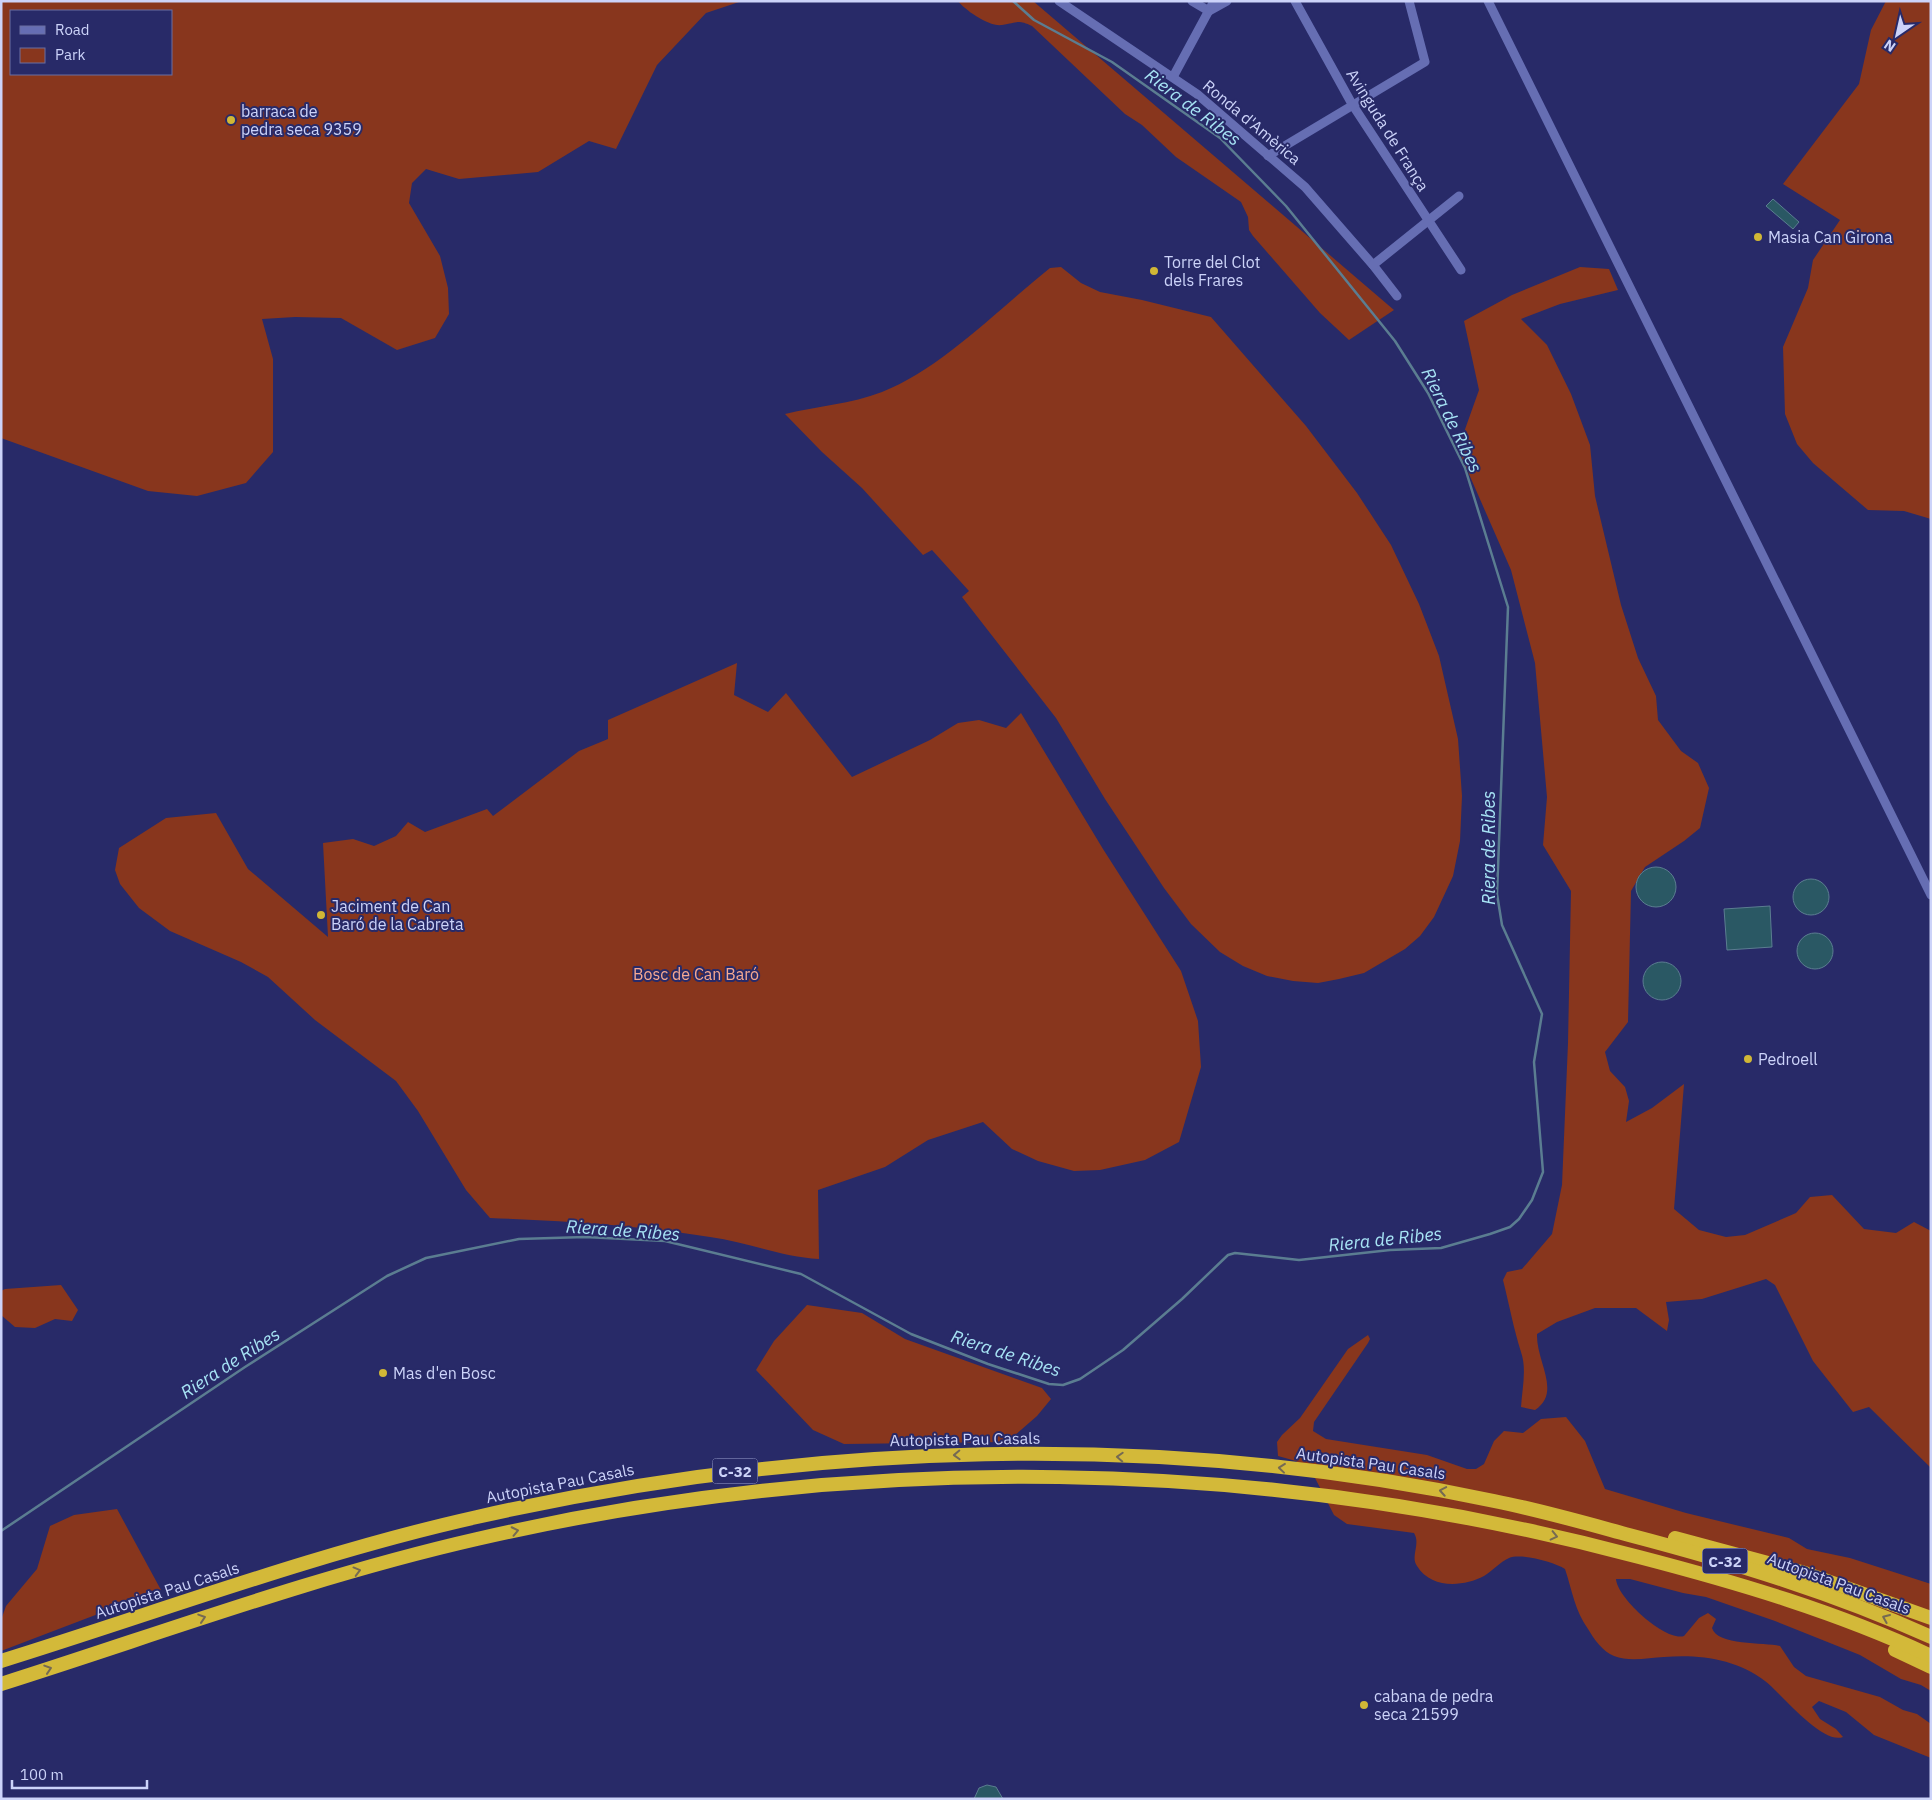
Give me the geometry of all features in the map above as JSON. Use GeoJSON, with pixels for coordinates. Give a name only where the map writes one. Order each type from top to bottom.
{"type":"FeatureCollection","features":[{"type":"Feature","properties":{"kind":"highway","name":"Autopista Pau Casals"},"geometry":{"type":"LineString","coordinates":[[1,1662],[211,1593],[408,1534],[476,1517],[596,1492],[726,1472],[896,1457],[1065,1454],[1228,1462],[1390,1482],[1512,1504],[1741,1566],[1881,1615],[1931,1637]]}},
{"type":"Feature","properties":{"kind":"highway","name":"Autopista Pau Casals"},"geometry":{"type":"LineString","coordinates":[[1,1684],[279,1593],[476,1539],[663,1503],[798,1487],[976,1477],[1145,1479],[1299,1492],[1381,1503],[1486,1521],[1593,1545],[1743,1584],[1825,1612],[1931,1656]]}},
{"type":"Feature","properties":{"kind":"highway"},"geometry":{"type":"LineString","coordinates":[[1512,1504],[1522,1503],[1573,1514],[1747,1556],[1840,1584],[1931,1618]]}},
{"type":"Feature","properties":{"kind":"highway"},"geometry":{"type":"LineString","coordinates":[[1688,1570],[1707,1581],[1775,1603],[1872,1639],[1931,1667]]}},
{"type":"Feature","properties":{"kind":"street","name":"Ronda d'Amèrica"},"geometry":{"type":"LineString","coordinates":[[1060,1],[1093,26],[1197,94],[1305,186],[1397,296]]}},
{"type":"Feature","properties":{"kind":"street"},"geometry":{"type":"LineString","coordinates":[[1192,1],[1209,11]]}},
{"type":"Feature","properties":{"kind":"street"},"geometry":{"type":"LineString","coordinates":[[1173,78],[1214,1]]}},
{"type":"Feature","properties":{"kind":"street"},"geometry":{"type":"LineString","coordinates":[[1209,11],[1227,1]]}},
{"type":"Feature","properties":{"kind":"street","name":"Avinguda de França"},"geometry":{"type":"LineString","coordinates":[[1295,1],[1352,104],[1427,221],[1461,270]]}},
{"type":"Feature","properties":{"kind":"street"},"geometry":{"type":"LineString","coordinates":[[1268,156],[1425,62],[1409,1]]}},
{"type":"Feature","properties":{"kind":"street"},"geometry":{"type":"LineString","coordinates":[[1488,1],[1931,895]]}},
{"type":"Feature","properties":{"kind":"street"},"geometry":{"type":"LineString","coordinates":[[1373,265],[1459,196]]}},
{"type":"Feature","properties":{"kind":"green space"},"geometry":{"type":"Polygon","coordinates":[[[1,1],[742,1],[706,13],[657,65],[616,149],[589,141],[538,172],[459,179],[426,169],[412,183],[409,203],[440,256],[448,288],[449,314],[435,338],[397,350],[341,318],[295,317],[262,319],[273,359],[273,452],[246,483],[197,496],[148,491],[1,438],[1,1]]]}},
{"type":"Feature","properties":{"kind":"green space"},"geometry":{"type":"Polygon","coordinates":[[[958,1],[1033,1],[1394,310],[1349,340],[1320,313],[1253,236],[1249,230],[1248,217],[1241,202],[1176,157],[1142,125],[1125,114],[1032,26],[1020,22],[997,25],[984,21],[958,1]]]}},
{"type":"Feature","properties":{"kind":"green space"},"geometry":{"type":"Polygon","coordinates":[[[1886,1],[1931,1],[1931,519],[1904,511],[1868,510],[1813,463],[1797,444],[1785,414],[1783,347],[1808,288],[1813,260],[1840,220],[1783,184],[1859,84],[1871,30],[1886,1]]]}},
{"type":"Feature","properties":{"kind":"green space"},"geometry":{"type":"Polygon","coordinates":[[[1061,267],[1081,283],[1100,292],[1211,317],[1306,426],[1357,493],[1391,545],[1419,604],[1439,656],[1458,739],[1462,796],[1460,841],[1453,876],[1434,917],[1420,936],[1405,949],[1364,973],[1318,983],[1293,981],[1267,976],[1243,966],[1220,952],[1191,924],[1164,888],[1105,799],[1056,718],[962,597],[969,591],[932,550],[923,555],[862,488],[822,452],[785,414],[870,396],[904,382],[948,353],[1050,268],[1061,267]]]}},
{"type":"Feature","properties":{"kind":"green space"},"geometry":{"type":"Polygon","coordinates":[[[1580,267],[1609,269],[1618,290],[1560,304],[1521,319],[1547,345],[1571,394],[1590,445],[1595,496],[1621,605],[1638,658],[1656,696],[1658,720],[1681,751],[1698,763],[1709,788],[1700,828],[1645,867],[1631,891],[1628,1022],[1605,1052],[1610,1071],[1625,1087],[1629,1101],[1626,1122],[1652,1108],[1684,1084],[1674,1209],[1699,1230],[1726,1237],[1745,1235],[1796,1213],[1810,1197],[1832,1195],[1864,1229],[1896,1233],[1914,1222],[1931,1231],[1931,1468],[1869,1407],[1853,1412],[1813,1361],[1775,1285],[1766,1279],[1702,1299],[1666,1302],[1669,1320],[1667,1331],[1636,1308],[1595,1308],[1557,1322],[1537,1334],[1546,1376],[1547,1394],[1543,1403],[1535,1410],[1521,1407],[1524,1372],[1523,1359],[1503,1280],[1507,1272],[1522,1269],[1552,1234],[1562,1185],[1568,1043],[1571,891],[1543,845],[1547,797],[1535,663],[1511,570],[1458,449],[1479,390],[1464,321],[1512,295],[1580,267]]]}},
{"type":"Feature","properties":{"kind":"green space","name":"Bosc de Can Baró"},"geometry":{"type":"Polygon","coordinates":[[[737,663],[734,695],[768,712],[786,693],[852,777],[930,740],[958,723],[979,720],[1006,728],[1021,713],[1103,849],[1181,971],[1198,1021],[1201,1067],[1179,1142],[1145,1160],[1100,1170],[1074,1171],[1038,1161],[1012,1149],[983,1122],[928,1140],[885,1167],[818,1190],[819,1259],[805,1258],[724,1239],[655,1229],[573,1222],[490,1218],[466,1190],[418,1111],[396,1081],[315,1020],[268,977],[241,962],[170,931],[139,908],[120,884],[115,870],[119,848],[166,818],[216,813],[248,869],[328,937],[323,843],[353,839],[374,846],[396,836],[408,822],[425,832],[487,809],[493,816],[579,751],[608,739],[608,720],[737,663]]]}},
{"type":"Feature","properties":{"kind":"green space"},"geometry":{"type":"Polygon","coordinates":[[[61,1285],[78,1310],[72,1321],[55,1319],[35,1328],[15,1327],[1,1315],[1,1291],[5,1289],[61,1285]]]}},
{"type":"Feature","properties":{"kind":"green space"},"geometry":{"type":"Polygon","coordinates":[[[807,1305],[862,1313],[905,1339],[1042,1388],[1051,1399],[1037,1416],[1007,1442],[844,1444],[813,1430],[756,1370],[774,1341],[807,1305]]]}},
{"type":"Feature","properties":{"kind":"green space"},"geometry":{"type":"Polygon","coordinates":[[[1368,1335],[1370,1339],[1368,1343],[1314,1422],[1313,1431],[1326,1439],[1427,1455],[1467,1469],[1476,1469],[1484,1464],[1494,1441],[1504,1431],[1523,1433],[1541,1419],[1566,1417],[1585,1441],[1605,1489],[1686,1513],[1789,1538],[1807,1549],[1850,1558],[1931,1584],[1931,1691],[1921,1685],[1901,1679],[1860,1655],[1775,1621],[1706,1597],[1630,1579],[1616,1579],[1618,1587],[1633,1607],[1655,1626],[1666,1632],[1676,1636],[1684,1636],[1699,1618],[1708,1613],[1716,1619],[1712,1628],[1722,1638],[1731,1641],[1780,1646],[1794,1667],[1806,1676],[1880,1697],[1903,1710],[1917,1714],[1931,1724],[1931,1758],[1874,1735],[1846,1712],[1819,1701],[1812,1707],[1820,1719],[1836,1729],[1843,1737],[1834,1737],[1824,1733],[1813,1726],[1765,1681],[1730,1663],[1691,1656],[1632,1659],[1620,1658],[1610,1654],[1599,1645],[1584,1622],[1577,1608],[1565,1569],[1560,1566],[1537,1559],[1514,1557],[1509,1558],[1476,1580],[1457,1584],[1439,1582],[1430,1579],[1417,1566],[1415,1562],[1416,1537],[1414,1533],[1347,1524],[1334,1515],[1315,1478],[1296,1461],[1278,1456],[1277,1442],[1300,1418],[1348,1349],[1368,1335]]]}},
{"type":"Feature","properties":{"kind":"green space"},"geometry":{"type":"Polygon","coordinates":[[[117,1509],[161,1590],[1,1651],[1,1620],[6,1606],[37,1569],[50,1526],[74,1515],[117,1509]]]}},
{"type":"Feature","properties":{"kind":"shaded area"},"geometry":{"type":"Polygon","coordinates":[[[1773,199],[1799,222],[1793,229],[1766,206],[1773,199]]]}},
{"type":"Feature","properties":{"kind":"shaded area"},"geometry":{"type":"Polygon","coordinates":[[[1656,867],[1670,873],[1676,887],[1670,901],[1656,907],[1642,901],[1636,887],[1642,873],[1656,867]]]}},
{"type":"Feature","properties":{"kind":"shaded area"},"geometry":{"type":"Polygon","coordinates":[[[1811,879],[1823,885],[1829,897],[1823,909],[1811,915],[1799,909],[1793,897],[1799,885],[1811,879]]]}},
{"type":"Feature","properties":{"kind":"shaded area"},"geometry":{"type":"Polygon","coordinates":[[[1770,906],[1772,947],[1727,950],[1724,909],[1770,906]]]}},
{"type":"Feature","properties":{"kind":"shaded area"},"geometry":{"type":"Polygon","coordinates":[[[1815,933],[1822,934],[1828,938],[1832,944],[1832,958],[1828,964],[1822,968],[1815,969],[1808,968],[1802,964],[1798,958],[1797,951],[1798,944],[1802,938],[1808,934],[1815,933]]]}},
{"type":"Feature","properties":{"kind":"shaded area"},"geometry":{"type":"Polygon","coordinates":[[[1662,962],[1676,967],[1681,981],[1676,995],[1662,1000],[1648,995],[1643,981],[1648,967],[1662,962]]]}},
{"type":"Feature","properties":{"kind":"shaded area"},"geometry":{"type":"Polygon","coordinates":[[[987,1785],[996,1787],[1003,1799],[974,1799],[979,1788],[987,1785]]]}},
{"type":"Feature","properties":{"kind":"waterway","name":"Riera de Ribes"},"geometry":{"type":"LineString","coordinates":[[1,1531],[245,1367],[387,1276],[426,1258],[519,1239],[585,1237],[665,1241],[801,1274],[911,1334],[988,1364],[1049,1384],[1063,1385],[1080,1379],[1123,1350],[1182,1299],[1228,1255],[1235,1253],[1299,1260],[1390,1250],[1441,1248],[1510,1227],[1519,1219],[1532,1200],[1543,1172],[1534,1062],[1542,1014],[1502,925],[1497,894],[1508,607],[1465,468],[1428,393],[1395,341],[1286,206],[1220,138],[1112,62],[1034,20],[1013,1]]}},
{"type":"Feature","properties":{"kind":"place","name":"barraca de pedra seca 9359"},"geometry":{"type":"Point","coordinates":[231,120]}},
{"type":"Feature","properties":{"kind":"place","name":"Masia Can Girona"},"geometry":{"type":"Point","coordinates":[1758,237]}},
{"type":"Feature","properties":{"kind":"place","name":"Torre del Clot dels Frares"},"geometry":{"type":"Point","coordinates":[1154,271]}},
{"type":"Feature","properties":{"kind":"place","name":"Jaciment de Can Baró de la Cabreta"},"geometry":{"type":"Point","coordinates":[321,915]}},
{"type":"Feature","properties":{"kind":"place","name":"Pedroell"},"geometry":{"type":"Point","coordinates":[1748,1059]}},
{"type":"Feature","properties":{"kind":"place","name":"Mas d'en Bosc"},"geometry":{"type":"Point","coordinates":[383,1373]}},
{"type":"Feature","properties":{"kind":"place","name":"cabana de pedra seca 21599"},"geometry":{"type":"Point","coordinates":[1364,1705]}}]}
